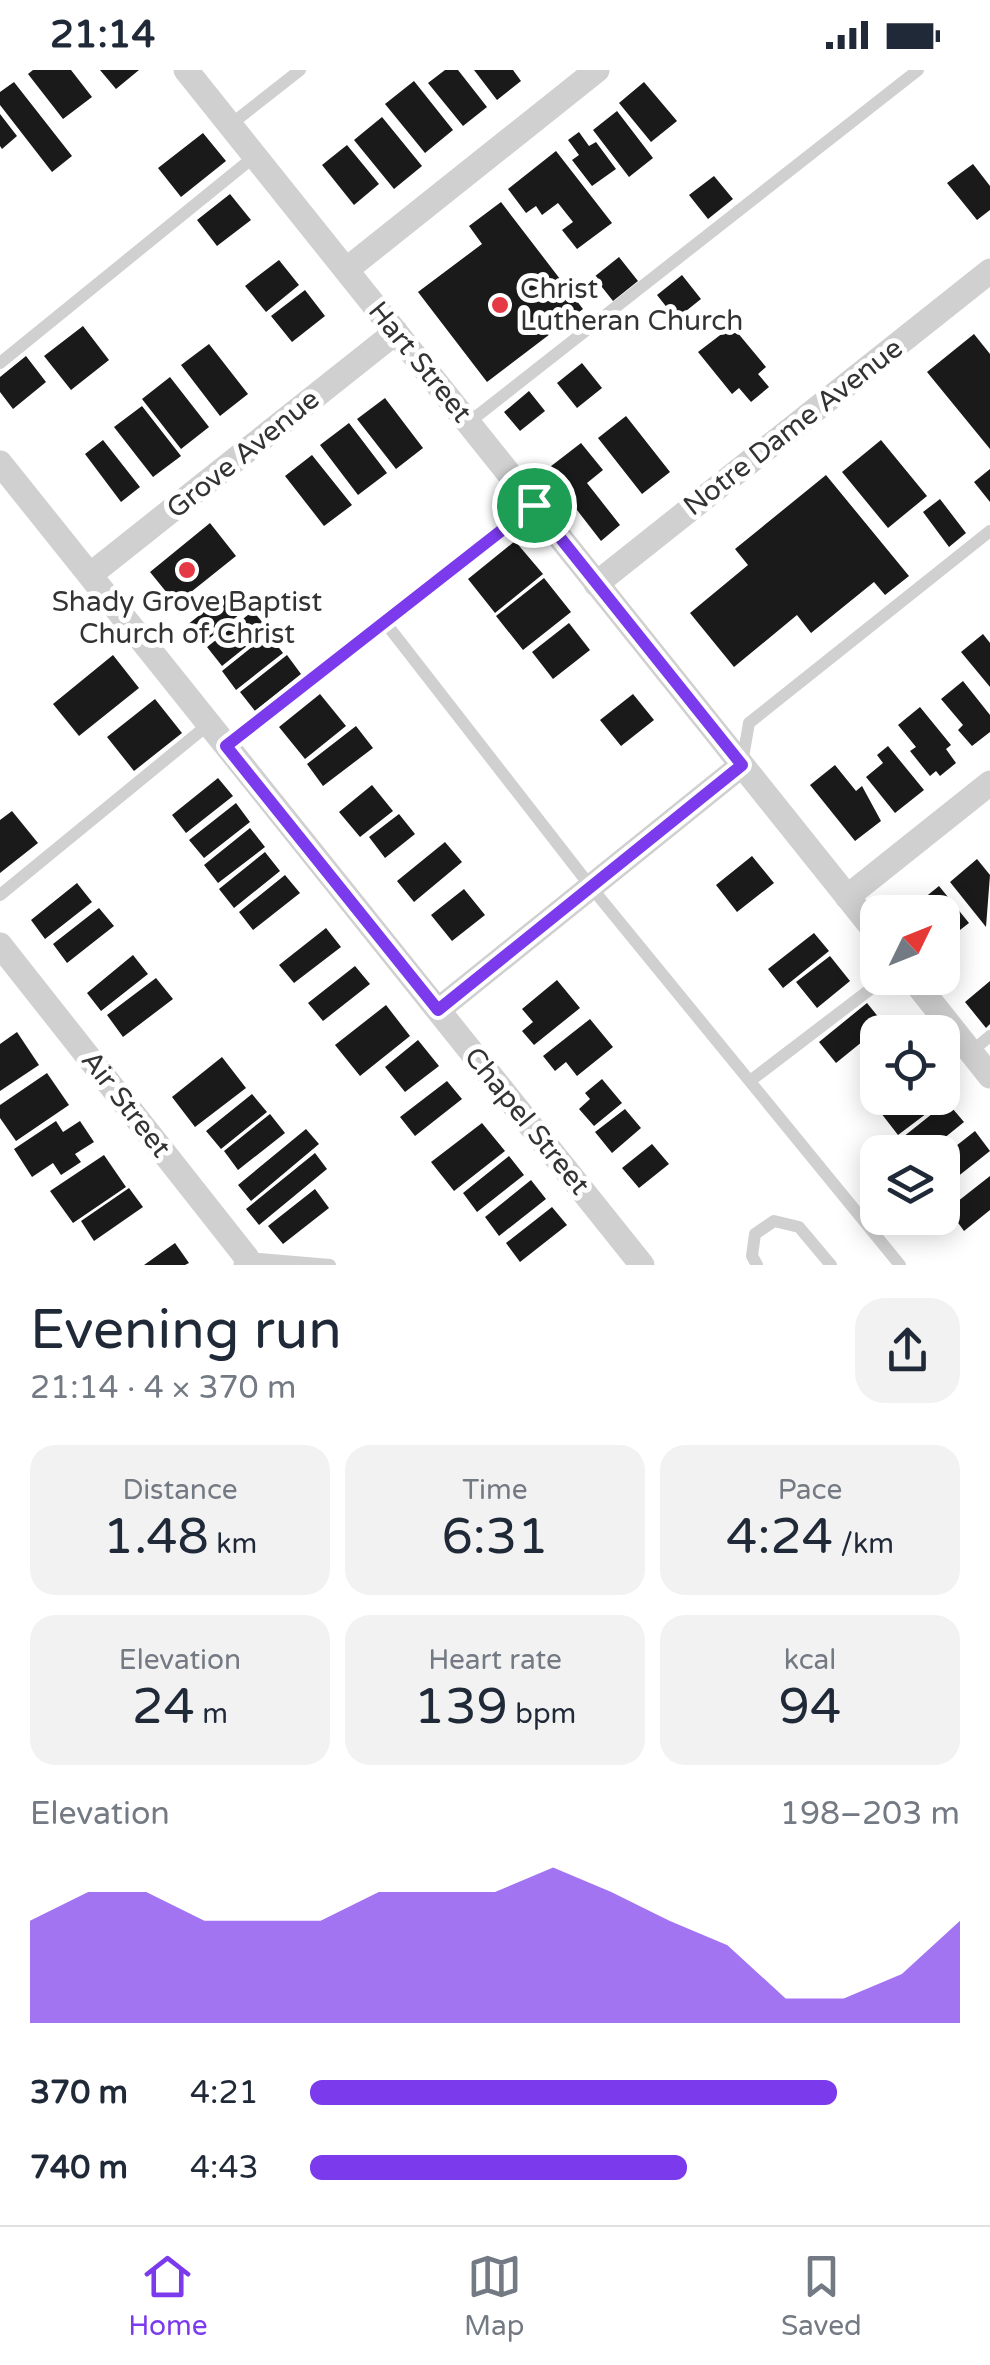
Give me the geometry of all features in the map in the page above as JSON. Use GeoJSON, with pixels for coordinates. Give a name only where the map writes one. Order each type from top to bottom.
{"type":"FeatureCollection","features":[{"type":"Feature","properties":{"kind":"street","name":"Hart Street"},"geometry":{"type":"LineString","coordinates":[[186,70],[860,913]]}},
{"type":"Feature","properties":{"kind":"street"},"geometry":{"type":"LineString","coordinates":[[346,270],[597,70]]}},
{"type":"Feature","properties":{"kind":"street","name":"Notre Dame Avenue"},"geometry":{"type":"LineString","coordinates":[[596,584],[990,271]]}},
{"type":"Feature","properties":{"kind":"street","name":"Grove Avenue"},"geometry":{"type":"LineString","coordinates":[[90,575],[396,332]]}},
{"type":"Feature","properties":{"kind":"street","name":"Chapel Street"},"geometry":{"type":"LineString","coordinates":[[0,463],[641,1264]]}},
{"type":"Feature","properties":{"kind":"street"},"geometry":{"type":"LineString","coordinates":[[438,1010],[742,765]]}},
{"type":"Feature","properties":{"kind":"street"},"geometry":{"type":"LineString","coordinates":[[847,897],[990,783]]}},
{"type":"Feature","properties":{"kind":"street","name":"Air Street"},"geometry":{"type":"LineString","coordinates":[[0,945],[246,1261]]}},
{"type":"Feature","properties":{"kind":"street"},"geometry":{"type":"LineString","coordinates":[[930,995],[980,1044],[990,1076]]}},
{"type":"Feature","properties":{"kind":"lane"},"geometry":{"type":"LineString","coordinates":[[230,125],[300,70]]}},
{"type":"Feature","properties":{"kind":"lane"},"geometry":{"type":"LineString","coordinates":[[468,423],[918,70]]}},
{"type":"Feature","properties":{"kind":"lane"},"geometry":{"type":"LineString","coordinates":[[0,364],[255,156]]}},
{"type":"Feature","properties":{"kind":"lane"},"geometry":{"type":"LineString","coordinates":[[226,746],[534,505]]}},
{"type":"Feature","properties":{"kind":"lane"},"geometry":{"type":"LineString","coordinates":[[742,765],[749,723],[990,531]]}},
{"type":"Feature","properties":{"kind":"lane"},"geometry":{"type":"LineString","coordinates":[[384,622],[591,887],[900,1265]]}},
{"type":"Feature","properties":{"kind":"lane"},"geometry":{"type":"LineString","coordinates":[[0,895],[209,724]]}},
{"type":"Feature","properties":{"kind":"lane"},"geometry":{"type":"LineString","coordinates":[[750,1082],[863,995]]}},
{"type":"Feature","properties":{"kind":"lane"},"geometry":{"type":"LineString","coordinates":[[757,1265],[752,1256],[755,1234],[774,1221],[799,1226],[830,1265]]}},
{"type":"Feature","properties":{"kind":"lane"},"geometry":{"type":"LineString","coordinates":[[246,1261],[330,1265]]}},
{"type":"Feature","properties":{"kind":"building"},"geometry":{"type":"Polygon","coordinates":[[[33,70],[71,70],[92,97],[63,119],[28,74],[33,70]]]}},
{"type":"Feature","properties":{"kind":"building"},"geometry":{"type":"Polygon","coordinates":[[[100,70],[139,70],[116,89],[100,70]]]}},
{"type":"Feature","properties":{"kind":"building"},"geometry":{"type":"Polygon","coordinates":[[[445,70],[458,70],[487,107],[463,126],[428,83],[445,70]]]}},
{"type":"Feature","properties":{"kind":"building"},"geometry":{"type":"Polygon","coordinates":[[[474,70],[513,70],[521,81],[497,100],[474,70]]]}},
{"type":"Feature","properties":{"kind":"building"},"geometry":{"type":"Polygon","coordinates":[[[414,81],[453,130],[425,153],[385,104],[414,81]]]}},
{"type":"Feature","properties":{"kind":"building"},"geometry":{"type":"Polygon","coordinates":[[[14,82],[72,156],[52,172],[0,105],[0,92],[14,82]]]}},
{"type":"Feature","properties":{"kind":"building"},"geometry":{"type":"Polygon","coordinates":[[[644,82],[677,121],[651,142],[619,103],[644,82]]]}},
{"type":"Feature","properties":{"kind":"building"},"geometry":{"type":"Polygon","coordinates":[[[617,111],[653,158],[629,177],[593,130],[617,111]]]}},
{"type":"Feature","properties":{"kind":"building"},"geometry":{"type":"Polygon","coordinates":[[[0,114],[17,136],[2,149],[0,146],[0,114]]]}},
{"type":"Feature","properties":{"kind":"building"},"geometry":{"type":"Polygon","coordinates":[[[382,117],[422,166],[394,189],[354,140],[382,117]]]}},
{"type":"Feature","properties":{"kind":"building"},"geometry":{"type":"Polygon","coordinates":[[[579,132],[589,146],[596,142],[616,169],[592,186],[572,160],[579,155],[568,140],[579,132]]]}},
{"type":"Feature","properties":{"kind":"building"},"geometry":{"type":"Polygon","coordinates":[[[203,133],[226,161],[181,197],[158,168],[203,133]]]}},
{"type":"Feature","properties":{"kind":"building"},"geometry":{"type":"Polygon","coordinates":[[[347,145],[379,184],[354,205],[322,165],[347,145]]]}},
{"type":"Feature","properties":{"kind":"building"},"geometry":{"type":"Polygon","coordinates":[[[556,151],[612,223],[577,249],[562,230],[573,222],[558,203],[542,215],[536,206],[526,213],[508,189],[556,151]]]}},
{"type":"Feature","properties":{"kind":"building"},"geometry":{"type":"Polygon","coordinates":[[[973,164],[990,186],[990,210],[977,220],[947,183],[973,164]]]}},
{"type":"Feature","properties":{"kind":"building"},"geometry":{"type":"Polygon","coordinates":[[[714,176],[733,199],[708,219],[689,195],[714,176]]]}},
{"type":"Feature","properties":{"kind":"building"},"geometry":{"type":"Polygon","coordinates":[[[230,194],[251,220],[217,246],[197,220],[230,194]]]}},
{"type":"Feature","properties":{"kind":"building"},"geometry":{"type":"Polygon","coordinates":[[[501,202],[583,309],[487,382],[418,292],[482,244],[469,226],[501,202]]]}},
{"type":"Feature","properties":{"kind":"building"},"geometry":{"type":"Polygon","coordinates":[[[619,257],[638,281],[613,301],[594,277],[619,257]]]}},
{"type":"Feature","properties":{"kind":"building"},"geometry":{"type":"Polygon","coordinates":[[[279,260],[299,285],[266,312],[245,286],[279,260]]]}},
{"type":"Feature","properties":{"kind":"building"},"geometry":{"type":"Polygon","coordinates":[[[682,275],[701,299],[676,319],[657,295],[682,275]]]}},
{"type":"Feature","properties":{"kind":"building"},"geometry":{"type":"Polygon","coordinates":[[[305,290],[325,316],[292,342],[271,316],[305,290]]]}},
{"type":"Feature","properties":{"kind":"building"},"geometry":{"type":"Polygon","coordinates":[[[83,326],[109,360],[71,390],[44,356],[83,326]]]}},
{"type":"Feature","properties":{"kind":"building"},"geometry":{"type":"Polygon","coordinates":[[[732,326],[766,367],[758,374],[769,387],[751,402],[739,388],[732,394],[698,352],[732,326]]]}},
{"type":"Feature","properties":{"kind":"building"},"geometry":{"type":"Polygon","coordinates":[[[974,334],[990,354],[990,449],[927,372],[974,334]]]}},
{"type":"Feature","properties":{"kind":"building"},"geometry":{"type":"Polygon","coordinates":[[[209,344],[248,394],[220,416],[181,365],[209,344]]]}},
{"type":"Feature","properties":{"kind":"building"},"geometry":{"type":"Polygon","coordinates":[[[26,356],[46,382],[13,409],[0,392],[0,377],[26,356]]]}},
{"type":"Feature","properties":{"kind":"building"},"geometry":{"type":"Polygon","coordinates":[[[582,363],[602,388],[577,408],[557,383],[582,363]]]}},
{"type":"Feature","properties":{"kind":"building"},"geometry":{"type":"Polygon","coordinates":[[[170,377],[209,427],[181,449],[142,399],[170,377]]]}},
{"type":"Feature","properties":{"kind":"building"},"geometry":{"type":"Polygon","coordinates":[[[529,391],[545,411],[520,431],[504,412],[529,391]]]}},
{"type":"Feature","properties":{"kind":"building"},"geometry":{"type":"Polygon","coordinates":[[[385,398],[423,448],[396,469],[357,419],[385,398]]]}},
{"type":"Feature","properties":{"kind":"building"},"geometry":{"type":"Polygon","coordinates":[[[142,406],[181,456],[153,477],[114,427],[142,406]]]}},
{"type":"Feature","properties":{"kind":"building"},"geometry":{"type":"Polygon","coordinates":[[[626,416],[670,472],[642,494],[598,438],[626,416]]]}},
{"type":"Feature","properties":{"kind":"building"},"geometry":{"type":"Polygon","coordinates":[[[349,423],[387,473],[358,495],[320,445],[349,423]]]}},
{"type":"Feature","properties":{"kind":"building"},"geometry":{"type":"Polygon","coordinates":[[[103,440],[140,487],[121,502],[85,454],[103,440]]]}},
{"type":"Feature","properties":{"kind":"building"},"geometry":{"type":"Polygon","coordinates":[[[881,440],[927,496],[888,528],[842,472],[881,440]]]}},
{"type":"Feature","properties":{"kind":"building"},"geometry":{"type":"Polygon","coordinates":[[[581,443],[603,470],[587,483],[620,525],[601,541],[546,470],[581,443]]]}},
{"type":"Feature","properties":{"kind":"building"},"geometry":{"type":"Polygon","coordinates":[[[312,455],[352,505],[324,526],[285,476],[312,455]]]}},
{"type":"Feature","properties":{"kind":"building"},"geometry":{"type":"Polygon","coordinates":[[[990,469],[990,502],[974,482],[990,469]]]}},
{"type":"Feature","properties":{"kind":"building"},"geometry":{"type":"Polygon","coordinates":[[[826,475],[909,576],[885,595],[874,582],[811,633],[797,615],[734,667],[690,613],[748,565],[735,549],[826,475]]]}},
{"type":"Feature","properties":{"kind":"building"},"geometry":{"type":"Polygon","coordinates":[[[940,499],[966,533],[949,547],[923,512],[940,499]]]}},
{"type":"Feature","properties":{"kind":"building"},"geometry":{"type":"Polygon","coordinates":[[[210,523],[236,556],[176,604],[150,572],[210,523]]]}},
{"type":"Feature","properties":{"kind":"building"},"geometry":{"type":"Polygon","coordinates":[[[515,541],[543,574],[495,613],[468,579],[515,541]]]}},
{"type":"Feature","properties":{"kind":"building"},"geometry":{"type":"Polygon","coordinates":[[[544,578],[571,612],[523,650],[496,616],[544,578]]]}},
{"type":"Feature","properties":{"kind":"building"},"geometry":{"type":"Polygon","coordinates":[[[234,588],[249,607],[202,644],[187,625],[234,588]]]}},
{"type":"Feature","properties":{"kind":"building"},"geometry":{"type":"Polygon","coordinates":[[[253,611],[268,629],[222,666],[207,647],[253,611]]]}},
{"type":"Feature","properties":{"kind":"building"},"geometry":{"type":"Polygon","coordinates":[[[569,623],[590,650],[553,679],[532,652],[569,623]]]}},
{"type":"Feature","properties":{"kind":"building"},"geometry":{"type":"Polygon","coordinates":[[[268,634],[283,653],[236,690],[222,671],[268,634]]]}},
{"type":"Feature","properties":{"kind":"building"},"geometry":{"type":"Polygon","coordinates":[[[983,634],[990,643],[990,687],[961,652],[983,634]]]}},
{"type":"Feature","properties":{"kind":"building"},"geometry":{"type":"Polygon","coordinates":[[[113,655],[139,688],[79,736],[53,704],[113,655]]]}},
{"type":"Feature","properties":{"kind":"building"},"geometry":{"type":"Polygon","coordinates":[[[287,655],[301,674],[255,711],[240,692],[287,655]]]}},
{"type":"Feature","properties":{"kind":"building"},"geometry":{"type":"Polygon","coordinates":[[[963,681],[990,715],[990,732],[972,746],[958,730],[963,725],[941,699],[963,681]]]}},
{"type":"Feature","properties":{"kind":"building"},"geometry":{"type":"Polygon","coordinates":[[[320,694],[346,726],[305,759],[279,727],[320,694]]]}},
{"type":"Feature","properties":{"kind":"building"},"geometry":{"type":"Polygon","coordinates":[[[633,694],[654,720],[621,746],[600,720],[633,694]]]}},
{"type":"Feature","properties":{"kind":"building"},"geometry":{"type":"Polygon","coordinates":[[[155,699],[182,733],[134,771],[107,737],[155,699]]]}},
{"type":"Feature","properties":{"kind":"building"},"geometry":{"type":"Polygon","coordinates":[[[920,707],[951,745],[946,749],[956,763],[940,776],[936,771],[930,776],[910,751],[916,747],[898,725],[920,707]]]}},
{"type":"Feature","properties":{"kind":"building"},"geometry":{"type":"Polygon","coordinates":[[[356,726],[373,748],[323,786],[307,764],[356,726]]]}},
{"type":"Feature","properties":{"kind":"building"},"geometry":{"type":"Polygon","coordinates":[[[888,746],[924,790],[895,813],[866,777],[883,763],[877,755],[888,746]]]}},
{"type":"Feature","properties":{"kind":"building"},"geometry":{"type":"Polygon","coordinates":[[[835,765],[856,791],[862,786],[881,821],[855,841],[810,785],[835,765]]]}},
{"type":"Feature","properties":{"kind":"building"},"geometry":{"type":"Polygon","coordinates":[[[218,778],[233,796],[186,833],[172,815],[218,778]]]}},
{"type":"Feature","properties":{"kind":"building"},"geometry":{"type":"Polygon","coordinates":[[[372,785],[393,811],[360,837],[339,812],[372,785]]]}},
{"type":"Feature","properties":{"kind":"building"},"geometry":{"type":"Polygon","coordinates":[[[236,803],[250,822],[204,858],[189,840],[236,803]]]}},
{"type":"Feature","properties":{"kind":"building"},"geometry":{"type":"Polygon","coordinates":[[[12,811],[38,843],[0,873],[0,820],[12,811]]]}},
{"type":"Feature","properties":{"kind":"building"},"geometry":{"type":"Polygon","coordinates":[[[399,814],[415,834],[385,858],[369,837],[399,814]]]}},
{"type":"Feature","properties":{"kind":"building"},"geometry":{"type":"Polygon","coordinates":[[[250,828],[265,847],[218,883],[204,865],[250,828]]]}},
{"type":"Feature","properties":{"kind":"building"},"geometry":{"type":"Polygon","coordinates":[[[445,842],[462,862],[414,902],[397,881],[445,842]]]}},
{"type":"Feature","properties":{"kind":"building"},"geometry":{"type":"Polygon","coordinates":[[[265,852],[280,871],[234,908],[219,889],[265,852]]]}},
{"type":"Feature","properties":{"kind":"building"},"geometry":{"type":"Polygon","coordinates":[[[752,856],[774,883],[737,912],[716,885],[752,856]]]}},
{"type":"Feature","properties":{"kind":"building"},"geometry":{"type":"Polygon","coordinates":[[[977,859],[990,875],[986,927],[950,882],[977,859]]]}},
{"type":"Feature","properties":{"kind":"building"},"geometry":{"type":"Polygon","coordinates":[[[285,875],[300,893],[253,930],[239,912],[285,875]]]}},
{"type":"Feature","properties":{"kind":"building"},"geometry":{"type":"Polygon","coordinates":[[[77,883],[92,902],[45,939],[31,920],[77,883]]]}},
{"type":"Feature","properties":{"kind":"building"},"geometry":{"type":"Polygon","coordinates":[[[939,886],[946,895],[928,895],[939,886]]]}},
{"type":"Feature","properties":{"kind":"building"},"geometry":{"type":"Polygon","coordinates":[[[464,889],[485,915],[452,941],[431,915],[464,889]]]}},
{"type":"Feature","properties":{"kind":"building"},"geometry":{"type":"Polygon","coordinates":[[[99,908],[114,926],[67,963],[53,944],[99,908]]]}},
{"type":"Feature","properties":{"kind":"building"},"geometry":{"type":"Polygon","coordinates":[[[960,912],[969,923],[960,930],[960,912]]]}},
{"type":"Feature","properties":{"kind":"building"},"geometry":{"type":"Polygon","coordinates":[[[326,928],[341,947],[294,983],[279,965],[326,928]]]}},
{"type":"Feature","properties":{"kind":"building"},"geometry":{"type":"Polygon","coordinates":[[[814,933],[829,951],[783,988],[768,969],[814,933]]]}},
{"type":"Feature","properties":{"kind":"building"},"geometry":{"type":"Polygon","coordinates":[[[133,955],[148,974],[101,1011],[87,993],[133,955]]]}},
{"type":"Feature","properties":{"kind":"building"},"geometry":{"type":"Polygon","coordinates":[[[830,956],[850,981],[817,1008],[796,982],[830,956]]]}},
{"type":"Feature","properties":{"kind":"building"},"geometry":{"type":"Polygon","coordinates":[[[355,966],[370,984],[323,1021],[308,1003],[355,966]]]}},
{"type":"Feature","properties":{"kind":"building"},"geometry":{"type":"Polygon","coordinates":[[[156,978],[173,999],[123,1037],[107,1015],[156,978]]]}},
{"type":"Feature","properties":{"kind":"building"},"geometry":{"type":"Polygon","coordinates":[[[557,980],[580,1008],[534,1045],[522,1031],[533,1022],[522,1009],[557,980]]]}},
{"type":"Feature","properties":{"kind":"building"},"geometry":{"type":"Polygon","coordinates":[[[990,981],[990,1024],[986,1028],[965,1002],[990,981]]]}},
{"type":"Feature","properties":{"kind":"building"},"geometry":{"type":"Polygon","coordinates":[[[867,1003],[877,1015],[860,1015],[860,1044],[836,1063],[819,1042],[867,1003]]]}},
{"type":"Feature","properties":{"kind":"building"},"geometry":{"type":"Polygon","coordinates":[[[386,1005],[410,1036],[360,1076],[335,1045],[386,1005]]]}},
{"type":"Feature","properties":{"kind":"building"},"geometry":{"type":"Polygon","coordinates":[[[590,1019],[613,1047],[577,1076],[566,1062],[555,1071],[543,1056],[590,1019]]]}},
{"type":"Feature","properties":{"kind":"building"},"geometry":{"type":"Polygon","coordinates":[[[17,1032],[39,1065],[0,1091],[0,1044],[17,1032]]]}},
{"type":"Feature","properties":{"kind":"building"},"geometry":{"type":"Polygon","coordinates":[[[418,1040],[439,1066],[405,1092],[385,1067],[418,1040]]]}},
{"type":"Feature","properties":{"kind":"building"},"geometry":{"type":"Polygon","coordinates":[[[222,1057],[246,1088],[195,1127],[172,1097],[222,1057]]]}},
{"type":"Feature","properties":{"kind":"building"},"geometry":{"type":"Polygon","coordinates":[[[47,1073],[69,1105],[16,1141],[0,1118],[0,1105],[47,1073]]]}},
{"type":"Feature","properties":{"kind":"building"},"geometry":{"type":"Polygon","coordinates":[[[602,1079],[622,1103],[594,1126],[579,1109],[590,1099],[585,1093],[602,1079]]]}},
{"type":"Feature","properties":{"kind":"building"},"geometry":{"type":"Polygon","coordinates":[[[447,1081],[462,1099],[415,1136],[400,1117],[447,1081]]]}},
{"type":"Feature","properties":{"kind":"building"},"geometry":{"type":"Polygon","coordinates":[[[252,1094],[267,1112],[221,1149],[206,1131],[252,1094]]]}},
{"type":"Feature","properties":{"kind":"building"},"geometry":{"type":"Polygon","coordinates":[[[625,1109],[641,1128],[612,1153],[595,1132],[625,1109]]]}},
{"type":"Feature","properties":{"kind":"building"},"geometry":{"type":"Polygon","coordinates":[[[270,1114],[285,1133],[238,1170],[224,1151],[270,1114]]]}},
{"type":"Feature","properties":{"kind":"building"},"geometry":{"type":"Polygon","coordinates":[[[883,1115],[924,1115],[898,1135],[883,1115]]]}},
{"type":"Feature","properties":{"kind":"building"},"geometry":{"type":"Polygon","coordinates":[[[931,1115],[958,1115],[964,1122],[948,1135],[906,1135],[931,1115]]]}},
{"type":"Feature","properties":{"kind":"building"},"geometry":{"type":"Polygon","coordinates":[[[56,1121],[63,1132],[80,1121],[94,1142],[75,1154],[81,1162],[61,1175],[53,1163],[32,1177],[14,1149],[56,1121]]]}},
{"type":"Feature","properties":{"kind":"building"},"geometry":{"type":"Polygon","coordinates":[[[482,1123],[505,1151],[454,1191],[431,1162],[482,1123]]]}},
{"type":"Feature","properties":{"kind":"building"},"geometry":{"type":"Polygon","coordinates":[[[306,1129],[319,1144],[251,1201],[238,1185],[306,1129]]]}},
{"type":"Feature","properties":{"kind":"building"},"geometry":{"type":"Polygon","coordinates":[[[975,1131],[990,1151],[960,1175],[960,1143],[975,1131]]]}},
{"type":"Feature","properties":{"kind":"building"},"geometry":{"type":"Polygon","coordinates":[[[652,1144],[669,1164],[639,1188],[622,1168],[652,1144]]]}},
{"type":"Feature","properties":{"kind":"building"},"geometry":{"type":"Polygon","coordinates":[[[315,1153],[327,1169],[259,1225],[246,1209],[315,1153]]]}},
{"type":"Feature","properties":{"kind":"building"},"geometry":{"type":"Polygon","coordinates":[[[104,1155],[126,1187],[73,1223],[50,1191],[104,1155]]]}},
{"type":"Feature","properties":{"kind":"building"},"geometry":{"type":"Polygon","coordinates":[[[509,1156],[524,1175],[477,1212],[463,1193],[509,1156]]]}},
{"type":"Feature","properties":{"kind":"building"},"geometry":{"type":"Polygon","coordinates":[[[990,1176],[990,1210],[964,1231],[960,1226],[960,1200],[990,1176]]]}},
{"type":"Feature","properties":{"kind":"building"},"geometry":{"type":"Polygon","coordinates":[[[531,1180],[546,1199],[499,1236],[485,1217],[531,1180]]]}},
{"type":"Feature","properties":{"kind":"building"},"geometry":{"type":"Polygon","coordinates":[[[129,1188],[143,1207],[94,1241],[81,1221],[129,1188]]]}},
{"type":"Feature","properties":{"kind":"building"},"geometry":{"type":"Polygon","coordinates":[[[315,1189],[329,1208],[283,1244],[268,1226],[315,1189]]]}},
{"type":"Feature","properties":{"kind":"building"},"geometry":{"type":"Polygon","coordinates":[[[552,1207],[567,1225],[520,1262],[506,1243],[552,1207]]]}},
{"type":"Feature","properties":{"kind":"building"},"geometry":{"type":"Polygon","coordinates":[[[175,1243],[189,1263],[144,1265],[175,1243]]]}},
{"type":"Feature","properties":{"kind":"place","name":"Christ Lutheran Church"},"geometry":{"type":"Point","coordinates":[500,305]}},
{"type":"Feature","properties":{"kind":"place","name":"Shady Grove Baptist Church of Christ"},"geometry":{"type":"Point","coordinates":[187,570]}},
{"type":"Feature","properties":{"kind":"route"},"geometry":{"type":"LineString","coordinates":[[534,505],[742,765],[438,1010],[226,746],[534,505]]}}]}
